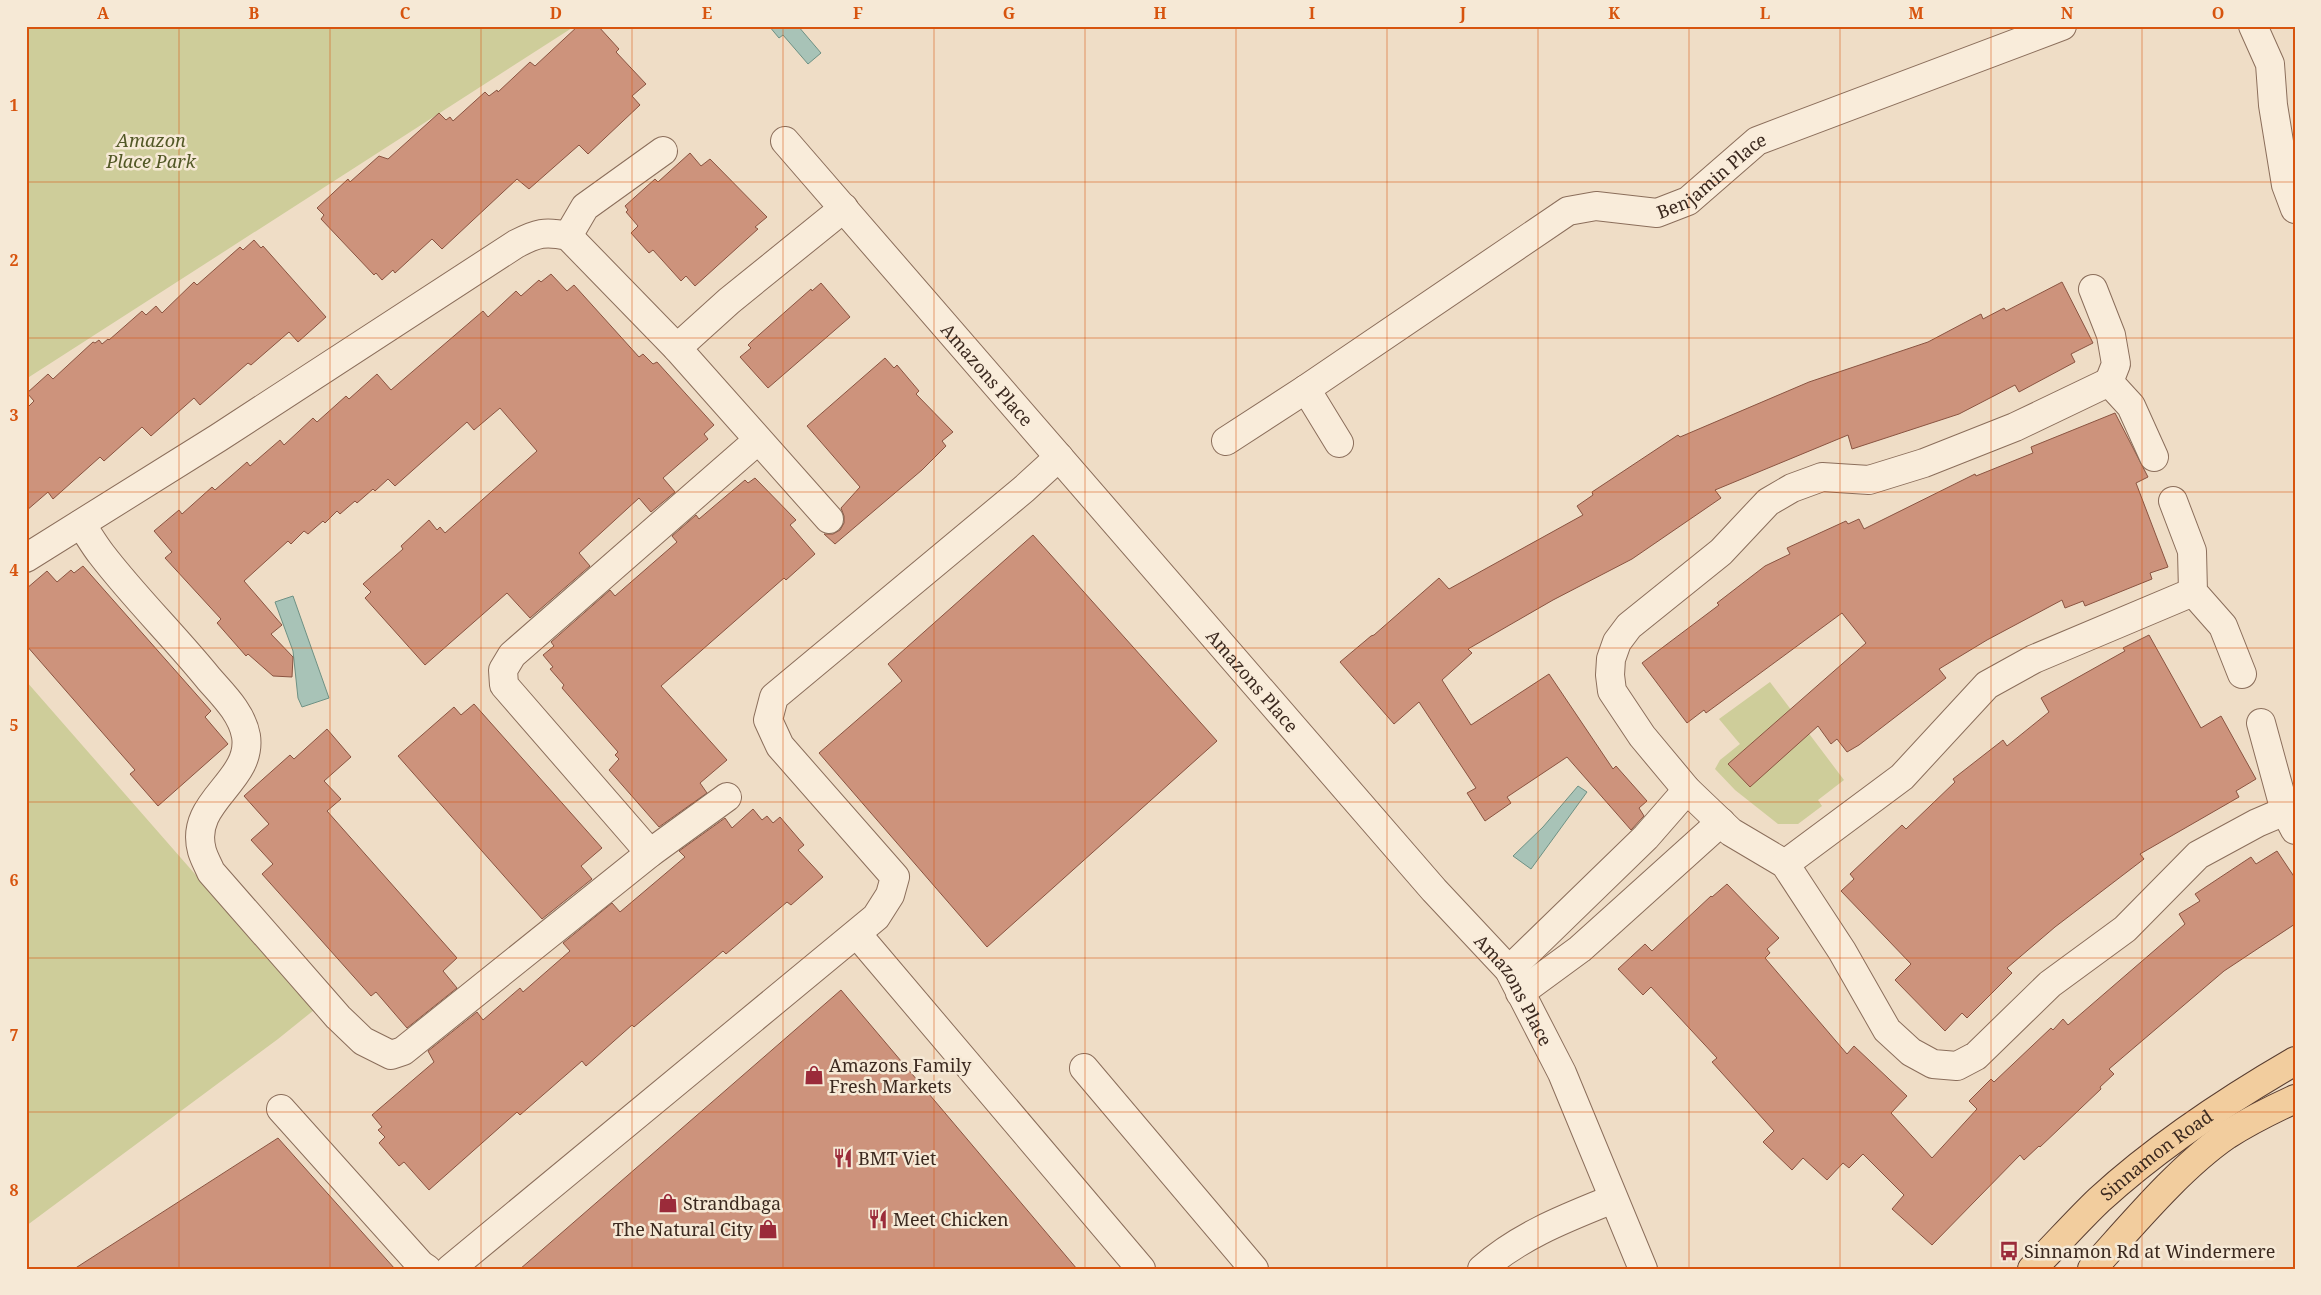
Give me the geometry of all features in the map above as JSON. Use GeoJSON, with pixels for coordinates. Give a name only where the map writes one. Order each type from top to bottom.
{"type":"FeatureCollection","features":[{"type":"Feature","properties":{"kind":"main road","name":"Sinnamon Road"},"geometry":{"type":"LineString","coordinates":[[2032,1269],[2099,1201],[2141,1165],[2196,1124],[2295,1060]]}},
{"type":"Feature","properties":{"kind":"main road","name":"Sinnamon Road"},"geometry":{"type":"LineString","coordinates":[[2092,1269],[2146,1209],[2195,1162],[2226,1136],[2260,1115],[2295,1100]]}},
{"type":"Feature","properties":{"kind":"street","name":"Benjamin Place"},"geometry":{"type":"LineString","coordinates":[[1226,441],[1568,211],[1596,206],[1657,213],[1688,202],[1757,141],[2062,26]]}},
{"type":"Feature","properties":{"kind":"street"},"geometry":{"type":"LineString","coordinates":[[2253,26],[2270,64],[2272,105],[2286,185],[2295,209]]}},
{"type":"Feature","properties":{"kind":"street","name":"Amazons Place"},"geometry":{"type":"LineString","coordinates":[[785,141],[1514,981],[1562,1073],[1643,1269]]}},
{"type":"Feature","properties":{"kind":"street"},"geometry":{"type":"LineString","coordinates":[[568,236],[586,206],[663,151]]}},
{"type":"Feature","properties":{"kind":"street"},"geometry":{"type":"LineString","coordinates":[[677,348],[736,296],[844,208]]}},
{"type":"Feature","properties":{"kind":"street"},"geometry":{"type":"LineString","coordinates":[[26,558],[243,422],[516,244],[536,234],[551,232],[568,236],[677,348],[757,441],[829,519]]}},
{"type":"Feature","properties":{"kind":"street"},"geometry":{"type":"LineString","coordinates":[[2093,289],[2111,335],[2116,364],[2109,382],[2015,427],[1924,463],[1869,480],[1822,477],[1792,488],[1768,502],[1721,552],[1629,626],[1617,642],[1611,658],[1612,691],[1642,736],[1687,790],[1731,832],[1785,864],[1842,951],[1887,1030],[1911,1052],[1933,1064],[1957,1066],[1976,1056],[2050,984],[2125,929],[2198,855],[2257,823],[2290,821],[2261,723]]}},
{"type":"Feature","properties":{"kind":"street"},"geometry":{"type":"LineString","coordinates":[[2109,382],[2131,406],[2154,457]]}},
{"type":"Feature","properties":{"kind":"street"},"geometry":{"type":"LineString","coordinates":[[1306,389],[1339,443]]}},
{"type":"Feature","properties":{"kind":"street"},"geometry":{"type":"LineString","coordinates":[[650,853],[504,685],[503,670],[512,655],[757,441]]}},
{"type":"Feature","properties":{"kind":"street"},"geometry":{"type":"LineString","coordinates":[[450,1269],[876,917],[890,895],[895,877],[780,746],[768,720],[774,697],[1059,457]]}},
{"type":"Feature","properties":{"kind":"street"},"geometry":{"type":"LineString","coordinates":[[2173,501],[2192,551],[2194,592],[2223,626],[2242,674]]}},
{"type":"Feature","properties":{"kind":"street"},"geometry":{"type":"LineString","coordinates":[[81,524],[101,555],[200,668],[235,710],[242,724],[246,735],[246,748],[238,773],[220,792],[207,810],[201,828],[202,850],[211,872],[338,1017],[363,1041],[379,1051],[391,1055],[403,1051],[650,853],[727,797]]}},
{"type":"Feature","properties":{"kind":"street"},"geometry":{"type":"LineString","coordinates":[[1785,864],[1902,777],[1987,685],[2034,659],[2194,592]]}},
{"type":"Feature","properties":{"kind":"street"},"geometry":{"type":"LineString","coordinates":[[1514,981],[1687,790]]}},
{"type":"Feature","properties":{"kind":"street"},"geometry":{"type":"LineString","coordinates":[[1514,981],[1580,950],[1674,867],[1721,822]]}},
{"type":"Feature","properties":{"kind":"street"},"geometry":{"type":"LineString","coordinates":[[1626,856],[1634,859],[1646,871],[1651,887]]}},
{"type":"Feature","properties":{"kind":"street"},"geometry":{"type":"LineString","coordinates":[[857,934],[1141,1269]]}},
{"type":"Feature","properties":{"kind":"street"},"geometry":{"type":"LineString","coordinates":[[1084,1068],[1254,1269]]}},
{"type":"Feature","properties":{"kind":"street"},"geometry":{"type":"LineString","coordinates":[[281,1109],[421,1265],[427,1269]]}},
{"type":"Feature","properties":{"kind":"street"},"geometry":{"type":"LineString","coordinates":[[1482,1269],[1534,1231],[1613,1199]]}},
{"type":"Feature","properties":{"kind":"green space","name":"Amazon Place Park"},"geometry":{"type":"Polygon","coordinates":[[[26,26],[575,26],[26,379],[26,26]]]}},
{"type":"Feature","properties":{"kind":"green space"},"geometry":{"type":"Polygon","coordinates":[[[26,681],[314,1010],[278,1039],[26,1226],[26,681]]]}},
{"type":"Feature","properties":{"kind":"green space"},"geometry":{"type":"Polygon","coordinates":[[[1770,682],[1844,780],[1818,800],[1822,806],[1798,824],[1778,824],[1735,790],[1715,769],[1720,760],[1740,744],[1719,719],[1770,682]]]}},
{"type":"Feature","properties":{"kind":"shaded area"},"geometry":{"type":"Polygon","coordinates":[[[769,26],[798,26],[821,53],[808,64],[783,35],[779,38],[769,26]]]}},
{"type":"Feature","properties":{"kind":"shaded area"},"geometry":{"type":"Polygon","coordinates":[[[293,596],[329,698],[302,707],[298,698],[293,651],[275,602],[293,596]]]}},
{"type":"Feature","properties":{"kind":"shaded area"},"geometry":{"type":"Polygon","coordinates":[[[1578,786],[1587,792],[1531,869],[1513,856],[1543,827],[1578,786]]]}},
{"type":"Feature","properties":{"kind":"building"},"geometry":{"type":"Polygon","coordinates":[[[578,26],[598,26],[619,49],[616,52],[646,84],[632,96],[640,105],[588,154],[579,145],[529,189],[517,179],[442,249],[432,239],[395,273],[393,270],[382,280],[376,273],[374,275],[321,219],[324,215],[317,208],[348,179],[350,182],[379,156],[388,159],[439,113],[446,120],[450,117],[453,121],[485,92],[489,96],[497,90],[498,92],[530,62],[535,66],[578,26]]]}},
{"type":"Feature","properties":{"kind":"building"},"geometry":{"type":"Polygon","coordinates":[[[690,153],[701,166],[710,159],[767,217],[755,227],[758,229],[695,286],[686,276],[681,281],[653,250],[649,253],[631,233],[638,226],[626,212],[628,210],[625,206],[655,179],[658,182],[690,153]]]}},
{"type":"Feature","properties":{"kind":"building"},"geometry":{"type":"Polygon","coordinates":[[[254,240],[261,248],[263,246],[326,317],[298,342],[289,332],[251,365],[248,363],[200,405],[194,398],[151,436],[142,427],[104,461],[100,457],[53,499],[48,492],[26,511],[26,409],[34,401],[27,393],[48,374],[53,379],[93,342],[95,343],[99,340],[102,344],[109,340],[142,311],[146,315],[156,306],[162,313],[194,282],[197,285],[240,247],[243,250],[254,240]]]}},
{"type":"Feature","properties":{"kind":"building"},"geometry":{"type":"Polygon","coordinates":[[[551,274],[567,291],[574,285],[639,357],[643,354],[653,364],[657,362],[714,425],[704,434],[708,439],[663,478],[675,492],[651,512],[639,498],[579,553],[590,566],[530,618],[507,593],[425,665],[365,598],[371,592],[363,584],[403,549],[401,546],[429,520],[437,530],[440,527],[445,533],[537,451],[500,408],[474,430],[467,422],[395,486],[388,479],[375,491],[373,489],[340,514],[337,511],[325,523],[323,521],[308,534],[304,531],[291,544],[288,541],[244,581],[282,625],[271,634],[293,657],[292,677],[273,676],[248,654],[246,656],[217,623],[221,619],[165,558],[172,552],[154,531],[179,510],[182,514],[212,487],[215,490],[247,462],[250,466],[280,440],[284,445],[313,418],[317,422],[346,396],[349,399],[377,374],[391,390],[483,311],[488,317],[516,291],[521,296],[539,280],[541,282],[551,274]]]}},
{"type":"Feature","properties":{"kind":"building"},"geometry":{"type":"Polygon","coordinates":[[[2062,282],[2093,343],[2071,354],[2075,362],[2019,392],[2015,385],[1959,414],[1852,449],[1848,435],[1715,490],[1721,498],[1632,559],[1553,600],[1468,649],[1472,653],[1442,680],[1471,725],[1549,674],[1613,769],[1616,766],[1647,801],[1639,808],[1644,816],[1631,830],[1567,757],[1507,797],[1511,803],[1485,821],[1467,793],[1476,788],[1419,702],[1394,724],[1340,662],[1439,578],[1449,589],[1583,515],[1577,506],[1593,495],[1592,492],[1678,435],[1680,437],[1809,382],[1928,342],[1981,314],[1983,319],[2004,308],[2006,311],[2062,282]]]}},
{"type":"Feature","properties":{"kind":"building"},"geometry":{"type":"Polygon","coordinates":[[[821,283],[850,317],[768,388],[740,357],[751,348],[748,345],[751,342],[811,289],[812,291],[821,283]]]}},
{"type":"Feature","properties":{"kind":"building"},"geometry":{"type":"Polygon","coordinates":[[[885,358],[894,368],[897,365],[919,391],[916,394],[953,432],[942,441],[946,446],[922,470],[835,544],[824,534],[833,534],[840,530],[844,523],[841,508],[860,487],[807,426],[885,358]]]}},
{"type":"Feature","properties":{"kind":"building"},"geometry":{"type":"Polygon","coordinates":[[[2115,413],[2148,477],[2136,483],[2168,567],[2150,573],[2152,579],[2085,606],[2083,601],[2065,608],[2062,600],[1987,640],[1939,669],[1946,678],[1859,745],[1847,752],[1837,739],[1831,744],[1818,726],[1750,787],[1728,764],[1866,643],[1842,613],[1706,713],[1704,710],[1687,723],[1642,663],[1719,605],[1717,603],[1765,566],[1790,554],[1787,548],[1846,521],[1848,524],[1859,519],[1864,529],[1975,474],[1976,476],[2033,453],[2031,447],[2115,413]]]}},
{"type":"Feature","properties":{"kind":"building"},"geometry":{"type":"Polygon","coordinates":[[[755,478],[796,520],[790,525],[815,554],[786,580],[784,578],[661,686],[727,760],[700,783],[707,793],[659,827],[609,770],[619,759],[615,755],[618,752],[562,688],[564,685],[550,669],[553,667],[543,655],[554,646],[551,642],[610,590],[615,596],[677,542],[672,536],[696,515],[699,519],[745,480],[748,483],[755,478]]]}},
{"type":"Feature","properties":{"kind":"building"},"geometry":{"type":"Polygon","coordinates":[[[1033,535],[1217,741],[987,947],[819,753],[902,681],[888,664],[1033,535]]]}},
{"type":"Feature","properties":{"kind":"building"},"geometry":{"type":"Polygon","coordinates":[[[83,566],[211,711],[205,717],[228,744],[158,806],[130,774],[135,770],[26,645],[26,589],[47,571],[57,582],[71,570],[74,573],[83,566]]]}},
{"type":"Feature","properties":{"kind":"building"},"geometry":{"type":"Polygon","coordinates":[[[2149,635],[2201,728],[2221,716],[2256,779],[2236,791],[2239,797],[2140,854],[2144,859],[2055,927],[2007,968],[2012,973],[1967,1018],[1962,1013],[1945,1031],[1895,980],[1911,964],[1841,891],[1854,879],[1850,874],[1902,825],[1906,829],[1955,782],[1953,779],[2003,740],[2007,746],[2049,712],[2041,698],[2125,651],[2123,648],[2149,635]]]}},
{"type":"Feature","properties":{"kind":"building"},"geometry":{"type":"Polygon","coordinates":[[[474,704],[602,848],[581,866],[592,879],[542,919],[398,756],[454,707],[461,715],[474,704]]]}},
{"type":"Feature","properties":{"kind":"building"},"geometry":{"type":"Polygon","coordinates":[[[327,729],[351,757],[324,781],[341,799],[327,811],[457,958],[443,971],[457,988],[407,1028],[376,992],[371,996],[262,874],[273,864],[251,840],[269,824],[244,796],[290,755],[294,759],[327,729]]]}},
{"type":"Feature","properties":{"kind":"building"},"geometry":{"type":"Polygon","coordinates":[[[753,809],[762,820],[767,816],[773,823],[780,817],[804,845],[798,850],[823,877],[791,905],[787,902],[726,954],[723,951],[634,1027],[632,1025],[586,1066],[582,1061],[520,1115],[517,1112],[429,1190],[404,1162],[399,1166],[379,1143],[385,1137],[378,1130],[382,1127],[372,1115],[434,1062],[428,1051],[477,1012],[483,1020],[520,988],[523,992],[570,951],[563,943],[612,903],[620,912],[685,857],[679,851],[725,818],[732,828],[753,809]]]}},
{"type":"Feature","properties":{"kind":"building"},"geometry":{"type":"Polygon","coordinates":[[[2277,851],[2295,878],[2295,924],[2224,971],[2109,1069],[2114,1074],[2100,1087],[2101,1089],[2040,1147],[2024,1160],[2020,1155],[1932,1245],[1892,1209],[1904,1195],[1863,1154],[1849,1168],[1843,1163],[1827,1180],[1803,1158],[1792,1170],[1763,1142],[1774,1131],[1712,1062],[1717,1058],[1651,987],[1643,995],[1618,969],[1645,944],[1652,951],[1711,896],[1727,884],[1779,938],[1767,949],[1770,953],[1765,958],[1847,1054],[1854,1046],[1907,1096],[1891,1113],[1932,1158],[1977,1109],[1969,1101],[1991,1079],[1994,1082],[2063,1019],[2068,1025],[2185,924],[2179,914],[2200,901],[2195,894],[2251,857],[2256,864],[2277,851]]]}},
{"type":"Feature","properties":{"kind":"building"},"geometry":{"type":"Polygon","coordinates":[[[841,990],[1077,1269],[520,1269],[841,990]]]}},
{"type":"Feature","properties":{"kind":"building"},"geometry":{"type":"Polygon","coordinates":[[[278,1138],[395,1269],[74,1269],[278,1138]]]}},
{"type":"Feature","properties":{"kind":"place","name":"Amazons Family Fresh Markets"},"geometry":{"type":"Point","coordinates":[814,1075]}},
{"type":"Feature","properties":{"kind":"place","name":"BMT Viet"},"geometry":{"type":"Point","coordinates":[843,1158]}},
{"type":"Feature","properties":{"kind":"place","name":"Strandbaga"},"geometry":{"type":"Point","coordinates":[668,1203]}},
{"type":"Feature","properties":{"kind":"place","name":"Meet Chicken"},"geometry":{"type":"Point","coordinates":[878,1219]}},
{"type":"Feature","properties":{"kind":"place","name":"The Natural City"},"geometry":{"type":"Point","coordinates":[768,1229]}},
{"type":"Feature","properties":{"kind":"place","name":"Sinnamon Rd at Windermere"},"geometry":{"type":"Point","coordinates":[2009,1251]}}]}
